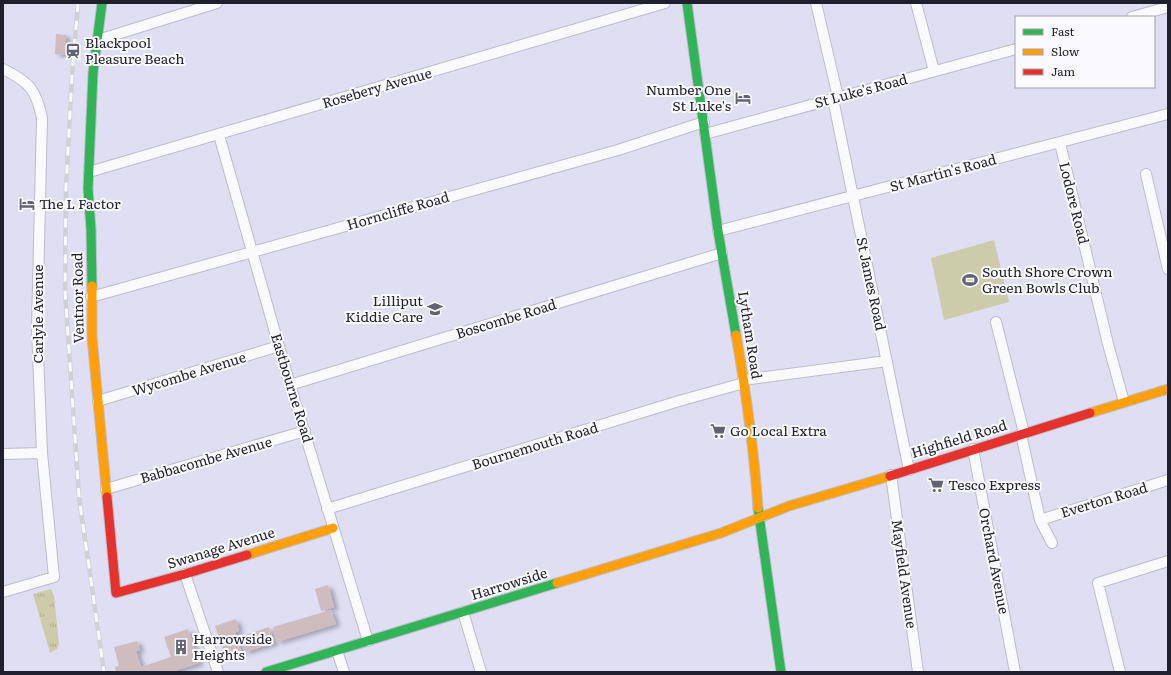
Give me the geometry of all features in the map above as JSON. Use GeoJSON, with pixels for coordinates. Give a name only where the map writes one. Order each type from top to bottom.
{"type":"FeatureCollection","features":[{"type":"Feature","properties":{"kind":"street","name":"Ventnor Road"},"geometry":{"type":"LineString","coordinates":[[102,3],[93,73],[89,172],[91,297],[92,337],[116,593]]}},
{"type":"Feature","properties":{"kind":"street"},"geometry":{"type":"LineString","coordinates":[[98,40],[217,3]]}},
{"type":"Feature","properties":{"kind":"street","name":"Rosebery Avenue"},"geometry":{"type":"LineString","coordinates":[[89,172],[665,3]]}},
{"type":"Feature","properties":{"kind":"street","name":"Lytham Road"},"geometry":{"type":"LineString","coordinates":[[687,3],[718,231],[744,382],[756,479],[759,517],[780,672]]}},
{"type":"Feature","properties":{"kind":"street","name":"St James Road"},"geometry":{"type":"LineString","coordinates":[[816,3],[836,98],[852,197],[887,361],[908,470]]}},
{"type":"Feature","properties":{"kind":"street"},"geometry":{"type":"LineString","coordinates":[[916,3],[934,71]]}},
{"type":"Feature","properties":{"kind":"street"},"geometry":{"type":"LineString","coordinates":[[1136,16],[1168,7]]}},
{"type":"Feature","properties":{"kind":"street","name":"St Luke's Road"},"geometry":{"type":"LineString","coordinates":[[705,134],[1015,49]]}},
{"type":"Feature","properties":{"kind":"street","name":"Carlyle Avenue"},"geometry":{"type":"LineString","coordinates":[[3,69],[19,77],[32,90],[39,103],[42,118],[37,328],[42,453],[54,577],[3,592]]}},
{"type":"Feature","properties":{"kind":"street","name":"St Martin's Road"},"geometry":{"type":"LineString","coordinates":[[718,231],[1168,114]]}},
{"type":"Feature","properties":{"kind":"street","name":"Horncliffe Road"},"geometry":{"type":"LineString","coordinates":[[91,297],[610,152],[704,122]]}},
{"type":"Feature","properties":{"kind":"street","name":"Eastbourne Road"},"geometry":{"type":"LineString","coordinates":[[219,135],[290,385],[368,641]]}},
{"type":"Feature","properties":{"kind":"street","name":"Lodore Road"},"geometry":{"type":"LineString","coordinates":[[1060,143],[1108,344],[1124,402]]}},
{"type":"Feature","properties":{"kind":"street"},"geometry":{"type":"LineString","coordinates":[[1146,174],[1168,268]]}},
{"type":"Feature","properties":{"kind":"street","name":"Boscombe Road"},"geometry":{"type":"LineString","coordinates":[[290,385],[722,254]]}},
{"type":"Feature","properties":{"kind":"street"},"geometry":{"type":"LineString","coordinates":[[996,322],[1023,434],[1040,520],[1052,543]]}},
{"type":"Feature","properties":{"kind":"street","name":"Wycombe Avenue"},"geometry":{"type":"LineString","coordinates":[[98,401],[279,346]]}},
{"type":"Feature","properties":{"kind":"street","name":"Bournemouth Road"},"geometry":{"type":"LineString","coordinates":[[327,509],[744,382],[887,361]]}},
{"type":"Feature","properties":{"kind":"street","name":"Highfield Road"},"geometry":{"type":"LineString","coordinates":[[759,517],[789,506],[1168,389]]}},
{"type":"Feature","properties":{"kind":"street","name":"Babbacombe Avenue"},"geometry":{"type":"LineString","coordinates":[[106,489],[305,432]]}},
{"type":"Feature","properties":{"kind":"street","name":"Orchard Avenue"},"geometry":{"type":"LineString","coordinates":[[973,450],[1015,672]]}},
{"type":"Feature","properties":{"kind":"street"},"geometry":{"type":"LineString","coordinates":[[3,454],[42,453]]}},
{"type":"Feature","properties":{"kind":"street","name":"Mayfield Avenue"},"geometry":{"type":"LineString","coordinates":[[891,475],[918,672]]}},
{"type":"Feature","properties":{"kind":"street","name":"Everton Road"},"geometry":{"type":"LineString","coordinates":[[1040,520],[1168,480]]}},
{"type":"Feature","properties":{"kind":"street","name":"Harrowside"},"geometry":{"type":"LineString","coordinates":[[266,672],[721,533],[759,517]]}},
{"type":"Feature","properties":{"kind":"street","name":"Swanage Avenue"},"geometry":{"type":"LineString","coordinates":[[116,593],[185,574],[333,528]]}},
{"type":"Feature","properties":{"kind":"street"},"geometry":{"type":"LineString","coordinates":[[1120,672],[1098,583],[1168,561]]}},
{"type":"Feature","properties":{"kind":"street"},"geometry":{"type":"LineString","coordinates":[[185,574],[218,672]]}},
{"type":"Feature","properties":{"kind":"street"},"geometry":{"type":"LineString","coordinates":[[463,612],[481,672]]}},
{"type":"Feature","properties":{"kind":"street"},"geometry":{"type":"LineString","coordinates":[[337,651],[344,672]]}},
{"type":"Feature","properties":{"kind":"green space","name":"South Shore Crown Green Bowls Club"},"geometry":{"type":"Polygon","coordinates":[[[994,240],[1009,302],[944,320],[931,258],[994,240]]]}},
{"type":"Feature","properties":{"kind":"green space"},"geometry":{"type":"Polygon","coordinates":[[[51,589],[54,596],[59,644],[57,649],[50,653],[33,594],[51,589]]]}},
{"type":"Feature","properties":{"kind":"building"},"geometry":{"type":"Polygon","coordinates":[[[56,34],[66,35],[65,55],[55,54],[56,34]]]}},
{"type":"Feature","properties":{"kind":"building"},"geometry":{"type":"Polygon","coordinates":[[[328,585],[334,607],[321,611],[315,589],[328,585]]]}},
{"type":"Feature","properties":{"kind":"building"},"geometry":{"type":"Polygon","coordinates":[[[331,610],[336,624],[277,642],[273,627],[331,610]]]}},
{"type":"Feature","properties":{"kind":"building"},"geometry":{"type":"Polygon","coordinates":[[[236,619],[239,631],[235,632],[242,653],[226,658],[215,626],[236,619]]]}},
{"type":"Feature","properties":{"kind":"building"},"geometry":{"type":"Polygon","coordinates":[[[269,627],[274,643],[245,652],[240,637],[269,627]]]}},
{"type":"Feature","properties":{"kind":"building","name":"Harrowside Heights"},"geometry":{"type":"Polygon","coordinates":[[[188,629],[199,663],[171,672],[116,672],[115,667],[119,666],[114,647],[137,641],[140,650],[136,651],[141,667],[171,657],[164,637],[188,629]]]}},
{"type":"Feature","properties":{"kind":"railway"},"geometry":{"type":"LineString","coordinates":[[78,3],[72,76],[66,187],[65,290],[79,497],[104,672]]}},
{"type":"Feature","properties":{"kind":"traffic: fast"},"geometry":{"type":"LineString","coordinates":[[92,286],[91,229],[88,189],[93,73],[102,3]]}},
{"type":"Feature","properties":{"kind":"traffic: fast"},"geometry":{"type":"LineString","coordinates":[[687,3],[718,231],[736,335]]}},
{"type":"Feature","properties":{"kind":"traffic: fast"},"geometry":{"type":"LineString","coordinates":[[758,508],[781,672]]}},
{"type":"Feature","properties":{"kind":"traffic: fast"},"geometry":{"type":"LineString","coordinates":[[266,672],[557,583]]}},
{"type":"Feature","properties":{"kind":"traffic: slow"},"geometry":{"type":"LineString","coordinates":[[92,286],[92,337],[107,497]]}},
{"type":"Feature","properties":{"kind":"traffic: slow"},"geometry":{"type":"LineString","coordinates":[[736,335],[749,421],[758,508]]}},
{"type":"Feature","properties":{"kind":"traffic: slow"},"geometry":{"type":"LineString","coordinates":[[1090,413],[1168,389]]}},
{"type":"Feature","properties":{"kind":"traffic: slow"},"geometry":{"type":"LineString","coordinates":[[557,583],[721,533],[789,506],[890,476]]}},
{"type":"Feature","properties":{"kind":"traffic: slow"},"geometry":{"type":"LineString","coordinates":[[247,555],[333,528]]}},
{"type":"Feature","properties":{"kind":"traffic: jam"},"geometry":{"type":"LineString","coordinates":[[890,476],[1090,413]]}},
{"type":"Feature","properties":{"kind":"traffic: jam"},"geometry":{"type":"LineString","coordinates":[[107,497],[116,593],[247,555]]}},
{"type":"Feature","properties":{"kind":"place","name":"Blackpool Pleasure Beach"},"geometry":{"type":"Point","coordinates":[73,51]}},
{"type":"Feature","properties":{"kind":"place","name":"Number One St Luke's"},"geometry":{"type":"Point","coordinates":[743,98]}},
{"type":"Feature","properties":{"kind":"place","name":"The L Factor"},"geometry":{"type":"Point","coordinates":[27,204]}},
{"type":"Feature","properties":{"kind":"place","name":"South Shore Crown Green Bowls Club"},"geometry":{"type":"Point","coordinates":[970,280]}},
{"type":"Feature","properties":{"kind":"place","name":"Lilliput Kiddie Care"},"geometry":{"type":"Point","coordinates":[435,309]}},
{"type":"Feature","properties":{"kind":"place","name":"Go Local Extra"},"geometry":{"type":"Point","coordinates":[718,431]}},
{"type":"Feature","properties":{"kind":"place","name":"Tesco Express"},"geometry":{"type":"Point","coordinates":[936,485]}},
{"type":"Feature","properties":{"kind":"place","name":"Harrowside Heights"},"geometry":{"type":"Point","coordinates":[181,647]}}]}
